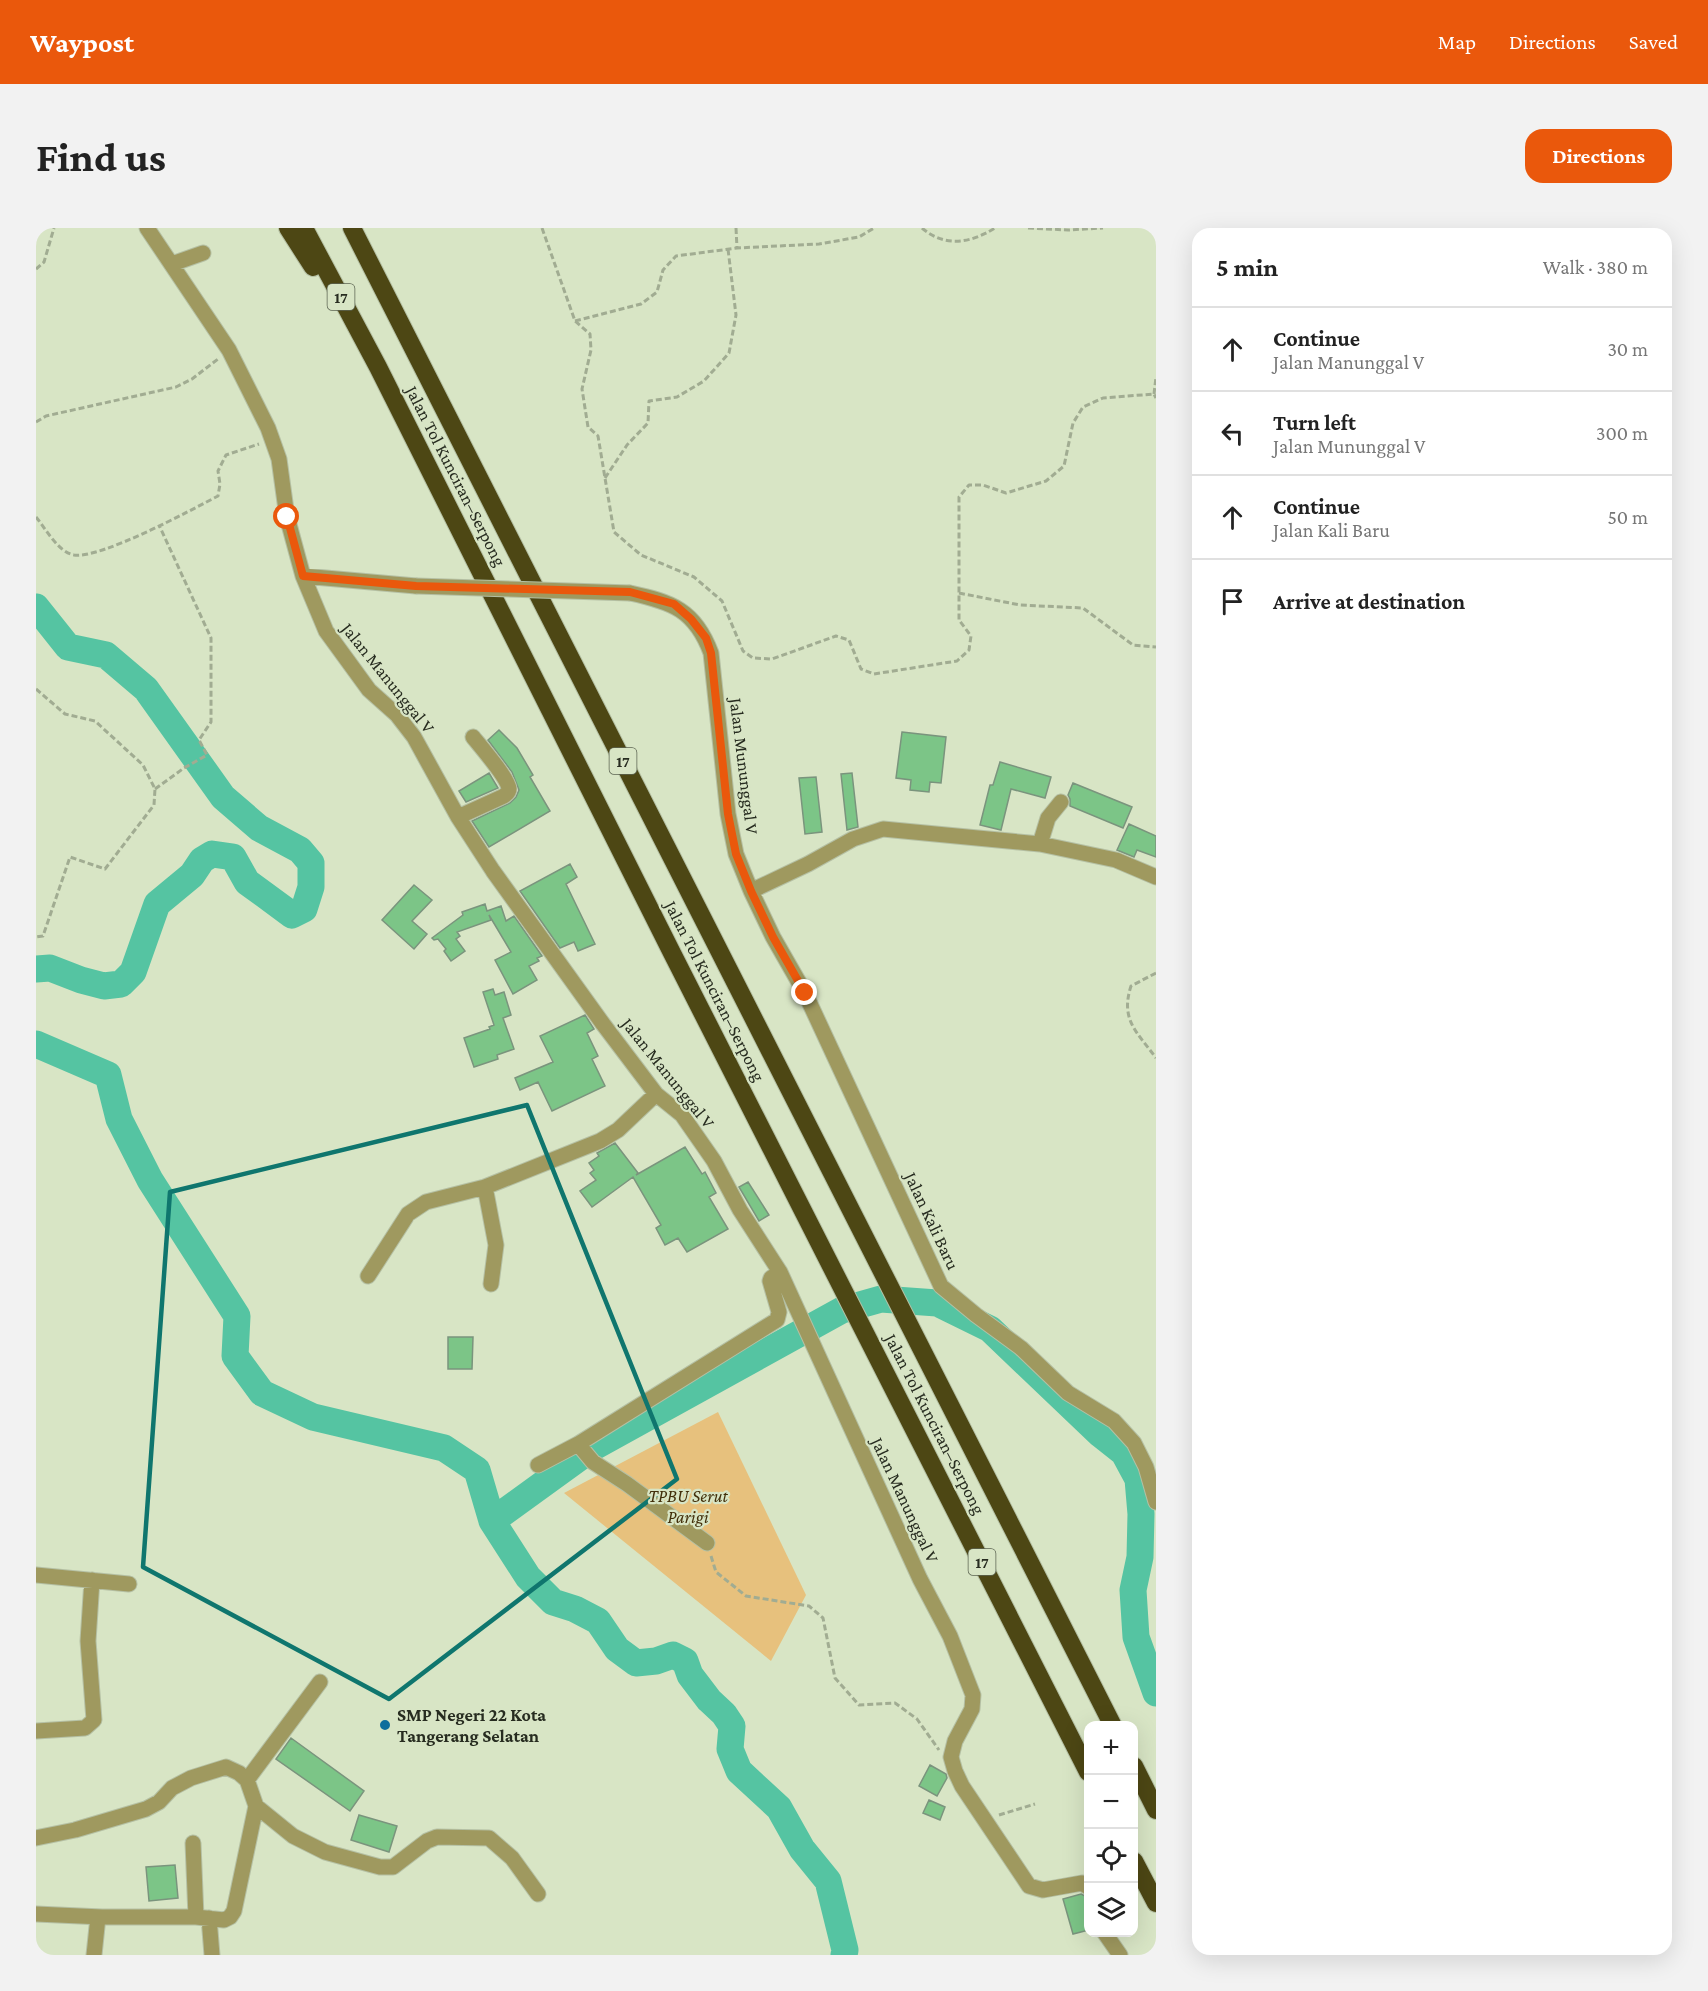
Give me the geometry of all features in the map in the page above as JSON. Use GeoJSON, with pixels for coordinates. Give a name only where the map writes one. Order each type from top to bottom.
{"type":"FeatureCollection","features":[{"type":"Feature","properties":{"kind":"highway"},"geometry":{"type":"LineString","coordinates":[[288,228],[378,367]]}},
{"type":"Feature","properties":{"kind":"highway","name":"Jalan Tol Kunciran–Serpong"},"geometry":{"type":"LineString","coordinates":[[304,228],[378,367],[1084,1762]]}},
{"type":"Feature","properties":{"kind":"highway","name":"Jalan Tol Kunciran–Serpong"},"geometry":{"type":"LineString","coordinates":[[352,228],[375,269],[1111,1721]]}},
{"type":"Feature","properties":{"kind":"highway"},"geometry":{"type":"LineString","coordinates":[[358,228],[375,269]]}},
{"type":"Feature","properties":{"kind":"highway"},"geometry":{"type":"LineString","coordinates":[[1138,1774],[1156,1810]]}},
{"type":"Feature","properties":{"kind":"highway"},"geometry":{"type":"LineString","coordinates":[[1138,1869],[1156,1903]]}},
{"type":"Feature","properties":{"kind":"street","name":"Jalan Manunggal V"},"geometry":{"type":"LineString","coordinates":[[147,228],[229,350],[272,439],[279,459],[287,517],[303,576],[326,631],[369,690],[397,715],[414,737],[458,817],[493,871],[574,985],[656,1094],[681,1115],[714,1161],[740,1210],[780,1272],[920,1579],[950,1636],[973,1695],[972,1709],[955,1741],[951,1757],[962,1786],[1029,1886],[1043,1890],[1084,1884]]}},
{"type":"Feature","properties":{"kind":"street"},"geometry":{"type":"LineString","coordinates":[[172,264],[203,253]]}},
{"type":"Feature","properties":{"kind":"street","name":"Jalan Mununggal V"},"geometry":{"type":"LineString","coordinates":[[303,576],[416,586],[630,592],[674,604],[691,619],[706,638],[711,653],[728,814],[736,854],[751,891]]}},
{"type":"Feature","properties":{"kind":"street"},"geometry":{"type":"LineString","coordinates":[[458,817],[504,796],[509,788],[497,767],[473,737]]}},
{"type":"Feature","properties":{"kind":"street"},"geometry":{"type":"LineString","coordinates":[[1040,844],[1048,818],[1061,802]]}},
{"type":"Feature","properties":{"kind":"street"},"geometry":{"type":"LineString","coordinates":[[751,891],[808,864],[853,839],[883,829],[1040,844],[1116,860],[1156,877]]}},
{"type":"Feature","properties":{"kind":"street","name":"Jalan Kali Baru"},"geometry":{"type":"LineString","coordinates":[[751,891],[773,937],[805,993],[941,1286],[1021,1348],[1068,1393],[1114,1421],[1134,1443],[1146,1467],[1156,1502]]}},
{"type":"Feature","properties":{"kind":"street"},"geometry":{"type":"LineString","coordinates":[[369,1276],[408,1214],[416,1207],[426,1202],[485,1187],[600,1140],[618,1130],[656,1094]]}},
{"type":"Feature","properties":{"kind":"street"},"geometry":{"type":"LineString","coordinates":[[485,1187],[496,1245],[491,1284]]}},
{"type":"Feature","properties":{"kind":"street"},"geometry":{"type":"LineString","coordinates":[[538,1465],[581,1447],[777,1320],[779,1312],[770,1281],[780,1272]]}},
{"type":"Feature","properties":{"kind":"street"},"geometry":{"type":"LineString","coordinates":[[581,1447],[593,1462],[707,1543]]}},
{"type":"Feature","properties":{"kind":"street"},"geometry":{"type":"LineString","coordinates":[[36,1575],[129,1584]]}},
{"type":"Feature","properties":{"kind":"street"},"geometry":{"type":"LineString","coordinates":[[36,1731],[85,1728],[94,1720],[88,1641],[92,1580]]}},
{"type":"Feature","properties":{"kind":"street"},"geometry":{"type":"LineString","coordinates":[[247,1780],[320,1682]]}},
{"type":"Feature","properties":{"kind":"street"},"geometry":{"type":"LineString","coordinates":[[36,1838],[75,1830],[146,1809],[159,1802],[172,1788],[190,1778],[226,1767],[236,1771],[247,1780],[256,1806],[234,1911],[224,1920],[36,1914]]}},
{"type":"Feature","properties":{"kind":"street"},"geometry":{"type":"LineString","coordinates":[[256,1806],[293,1836],[325,1852],[380,1867],[393,1867],[427,1841],[437,1837],[489,1839],[512,1858],[538,1894]]}},
{"type":"Feature","properties":{"kind":"street"},"geometry":{"type":"LineString","coordinates":[[193,1843],[203,1918],[212,1955]]}},
{"type":"Feature","properties":{"kind":"street"},"geometry":{"type":"LineString","coordinates":[[94,1955],[98,1917]]}},
{"type":"Feature","properties":{"kind":"street"},"geometry":{"type":"LineString","coordinates":[[1107,1937],[1120,1955]]}},
{"type":"Feature","properties":{"kind":"path"},"geometry":{"type":"LineString","coordinates":[[36,269],[44,262],[54,228]]}},
{"type":"Feature","properties":{"kind":"path"},"geometry":{"type":"LineString","coordinates":[[542,228],[575,321],[590,334],[591,350],[582,389],[588,427],[598,436],[614,532],[641,555],[694,577],[722,601],[743,651],[753,658],[772,659],[836,636],[849,640],[861,669],[874,674],[957,661],[969,650],[971,636],[959,620],[959,497],[969,485],[983,485],[1006,494],[1046,481],[1064,466],[1073,423],[1083,407],[1103,398],[1155,396],[1156,377]]}},
{"type":"Feature","properties":{"kind":"path"},"geometry":{"type":"LineString","coordinates":[[736,228],[737,248]]}},
{"type":"Feature","properties":{"kind":"path"},"geometry":{"type":"LineString","coordinates":[[575,321],[641,304],[657,292],[663,270],[676,256],[737,248],[819,244],[860,237],[874,228]]}},
{"type":"Feature","properties":{"kind":"path"},"geometry":{"type":"LineString","coordinates":[[922,228],[933,237],[963,242],[980,237],[995,228]]}},
{"type":"Feature","properties":{"kind":"path"},"geometry":{"type":"LineString","coordinates":[[1028,228],[1068,230],[1102,228]]}},
{"type":"Feature","properties":{"kind":"path"},"geometry":{"type":"LineString","coordinates":[[605,478],[627,445],[648,423],[649,401],[677,397],[704,381],[729,353],[736,315],[728,249]]}},
{"type":"Feature","properties":{"kind":"path"},"geometry":{"type":"LineString","coordinates":[[36,422],[46,416],[176,387],[192,379],[229,350]]}},
{"type":"Feature","properties":{"kind":"path"},"geometry":{"type":"LineString","coordinates":[[36,517],[62,550],[73,555],[90,554],[159,525],[218,496],[220,484],[218,471],[226,455],[272,439]]}},
{"type":"Feature","properties":{"kind":"path"},"geometry":{"type":"LineString","coordinates":[[155,789],[207,755],[199,740],[211,722],[211,638],[159,525]]}},
{"type":"Feature","properties":{"kind":"path"},"geometry":{"type":"LineString","coordinates":[[959,592],[1020,605],[1083,608],[1133,645],[1156,647]]}},
{"type":"Feature","properties":{"kind":"path"},"geometry":{"type":"LineString","coordinates":[[36,689],[64,714],[95,721],[143,765],[155,789],[154,805],[105,870],[70,857],[43,936],[36,937]]}},
{"type":"Feature","properties":{"kind":"path"},"geometry":{"type":"LineString","coordinates":[[1156,973],[1131,986],[1126,1001],[1129,1021],[1156,1058]]}},
{"type":"Feature","properties":{"kind":"path"},"geometry":{"type":"LineString","coordinates":[[707,1543],[716,1572],[746,1596],[809,1606],[823,1618],[835,1678],[860,1705],[895,1703],[916,1719],[955,1771]]}},
{"type":"Feature","properties":{"kind":"path"},"geometry":{"type":"LineString","coordinates":[[986,1820],[1035,1804]]}},
{"type":"Feature","properties":{"kind":"highlighted area"},"geometry":{"type":"Polygon","coordinates":[[[527,1105],[677,1479],[389,1699],[143,1567],[170,1192],[527,1105]]]}},
{"type":"Feature","properties":{"kind":"green space","name":"TPBU Serut Parigi"},"geometry":{"type":"Polygon","coordinates":[[[718,1412],[806,1595],[771,1661],[564,1493],[718,1412]]]}},
{"type":"Feature","properties":{"kind":"building"},"geometry":{"type":"Polygon","coordinates":[[[499,730],[517,748],[533,775],[530,777],[550,811],[489,847],[472,821],[510,803],[519,790],[512,772],[488,740],[499,730]]]}},
{"type":"Feature","properties":{"kind":"building"},"geometry":{"type":"Polygon","coordinates":[[[902,732],[946,737],[941,783],[930,782],[929,792],[910,790],[911,780],[896,778],[902,732]]]}},
{"type":"Feature","properties":{"kind":"building"},"geometry":{"type":"Polygon","coordinates":[[[1000,762],[1051,777],[1045,798],[1011,789],[1001,830],[980,825],[990,785],[993,785],[1000,762]]]}},
{"type":"Feature","properties":{"kind":"building"},"geometry":{"type":"Polygon","coordinates":[[[489,773],[498,788],[466,802],[459,791],[489,773]]]}},
{"type":"Feature","properties":{"kind":"building"},"geometry":{"type":"Polygon","coordinates":[[[852,773],[858,827],[847,830],[841,774],[852,773]]]}},
{"type":"Feature","properties":{"kind":"building"},"geometry":{"type":"Polygon","coordinates":[[[816,777],[822,832],[805,834],[799,778],[816,777]]]}},
{"type":"Feature","properties":{"kind":"building"},"geometry":{"type":"Polygon","coordinates":[[[1073,783],[1132,807],[1123,828],[1070,806],[1068,795],[1073,783]]]}},
{"type":"Feature","properties":{"kind":"building"},"geometry":{"type":"Polygon","coordinates":[[[1129,824],[1156,836],[1156,857],[1137,850],[1134,857],[1117,850],[1129,824]]]}},
{"type":"Feature","properties":{"kind":"building"},"geometry":{"type":"Polygon","coordinates":[[[570,864],[577,877],[566,884],[595,944],[578,951],[574,942],[560,948],[520,891],[570,864]]]}},
{"type":"Feature","properties":{"kind":"building"},"geometry":{"type":"Polygon","coordinates":[[[414,885],[432,900],[412,921],[427,934],[414,949],[382,920],[414,885]]]}},
{"type":"Feature","properties":{"kind":"building"},"geometry":{"type":"Polygon","coordinates":[[[485,904],[487,911],[501,906],[506,921],[514,916],[542,956],[537,958],[539,961],[529,966],[537,980],[513,994],[495,960],[511,952],[489,915],[491,920],[457,932],[460,936],[456,939],[465,951],[451,961],[444,951],[446,949],[438,939],[432,938],[463,915],[462,912],[485,904]]]}},
{"type":"Feature","properties":{"kind":"building"},"geometry":{"type":"Polygon","coordinates":[[[493,989],[495,995],[504,992],[511,1015],[503,1018],[514,1049],[497,1055],[498,1059],[474,1067],[464,1038],[490,1029],[489,1027],[494,1025],[483,992],[493,989]]]}},
{"type":"Feature","properties":{"kind":"building"},"geometry":{"type":"Polygon","coordinates":[[[585,1015],[594,1029],[587,1033],[598,1056],[592,1059],[605,1086],[552,1111],[538,1082],[520,1090],[515,1078],[553,1062],[540,1036],[585,1015]]]}},
{"type":"Feature","properties":{"kind":"building"},"geometry":{"type":"Polygon","coordinates":[[[615,1143],[638,1173],[636,1175],[685,1147],[702,1174],[705,1172],[716,1193],[709,1197],[728,1229],[687,1252],[678,1238],[665,1245],[656,1228],[661,1225],[633,1177],[592,1207],[580,1191],[596,1180],[590,1173],[594,1170],[589,1163],[599,1156],[597,1153],[615,1143]]]}},
{"type":"Feature","properties":{"kind":"building"},"geometry":{"type":"Polygon","coordinates":[[[748,1182],[769,1215],[759,1221],[739,1187],[748,1182]]]}},
{"type":"Feature","properties":{"kind":"building"},"geometry":{"type":"Polygon","coordinates":[[[448,1337],[473,1337],[472,1369],[448,1369],[448,1337]]]}},
{"type":"Feature","properties":{"kind":"building"},"geometry":{"type":"Polygon","coordinates":[[[291,1738],[364,1791],[350,1811],[276,1759],[291,1738]]]}},
{"type":"Feature","properties":{"kind":"building"},"geometry":{"type":"Polygon","coordinates":[[[930,1765],[946,1774],[947,1778],[937,1796],[919,1786],[930,1765]]]}},
{"type":"Feature","properties":{"kind":"building"},"geometry":{"type":"Polygon","coordinates":[[[929,1800],[945,1807],[940,1820],[923,1813],[929,1800]]]}},
{"type":"Feature","properties":{"kind":"building"},"geometry":{"type":"Polygon","coordinates":[[[359,1815],[397,1826],[389,1852],[351,1840],[359,1815]]]}},
{"type":"Feature","properties":{"kind":"building"},"geometry":{"type":"Polygon","coordinates":[[[175,1865],[178,1898],[149,1901],[146,1867],[175,1865]]]}},
{"type":"Feature","properties":{"kind":"building"},"geometry":{"type":"Polygon","coordinates":[[[1081,1894],[1084,1896],[1084,1931],[1073,1934],[1063,1899],[1081,1894]]]}},
{"type":"Feature","properties":{"kind":"waterway"},"geometry":{"type":"LineString","coordinates":[[36,607],[68,647],[106,655],[146,689],[223,797],[259,828],[300,850],[311,863],[311,887],[304,909],[292,915],[247,882],[233,857],[212,854],[202,860],[192,875],[157,904],[133,972],[121,984],[104,986],[50,968],[36,969]]}},
{"type":"Feature","properties":{"kind":"waterway"},"geometry":{"type":"LineString","coordinates":[[36,1044],[108,1075],[119,1119],[150,1180],[237,1316],[235,1356],[262,1393],[313,1417],[444,1448],[477,1470],[492,1521],[594,1447],[842,1310],[881,1299],[937,1303],[990,1329],[1100,1434],[1124,1453],[1138,1479],[1141,1514],[1140,1557],[1133,1590],[1136,1637],[1156,1693]]}},
{"type":"Feature","properties":{"kind":"waterway"},"geometry":{"type":"LineString","coordinates":[[492,1521],[528,1577],[553,1602],[575,1609],[598,1621],[617,1649],[636,1663],[656,1661],[673,1655],[685,1661],[690,1675],[732,1726],[730,1749],[739,1771],[779,1808],[802,1849],[828,1881],[845,1950],[844,1955]]}},
{"type":"Feature","properties":{"kind":"place","name":"SMP Negeri 22 Kota Tangerang Selatan"},"geometry":{"type":"Point","coordinates":[385,1725]}},
{"type":"Feature","properties":{"kind":"route"},"geometry":{"type":"LineString","coordinates":[[287,517],[303,576],[416,586],[630,592],[674,604],[691,619],[706,638],[711,653],[728,814],[736,854],[773,937],[805,993]]}}]}
